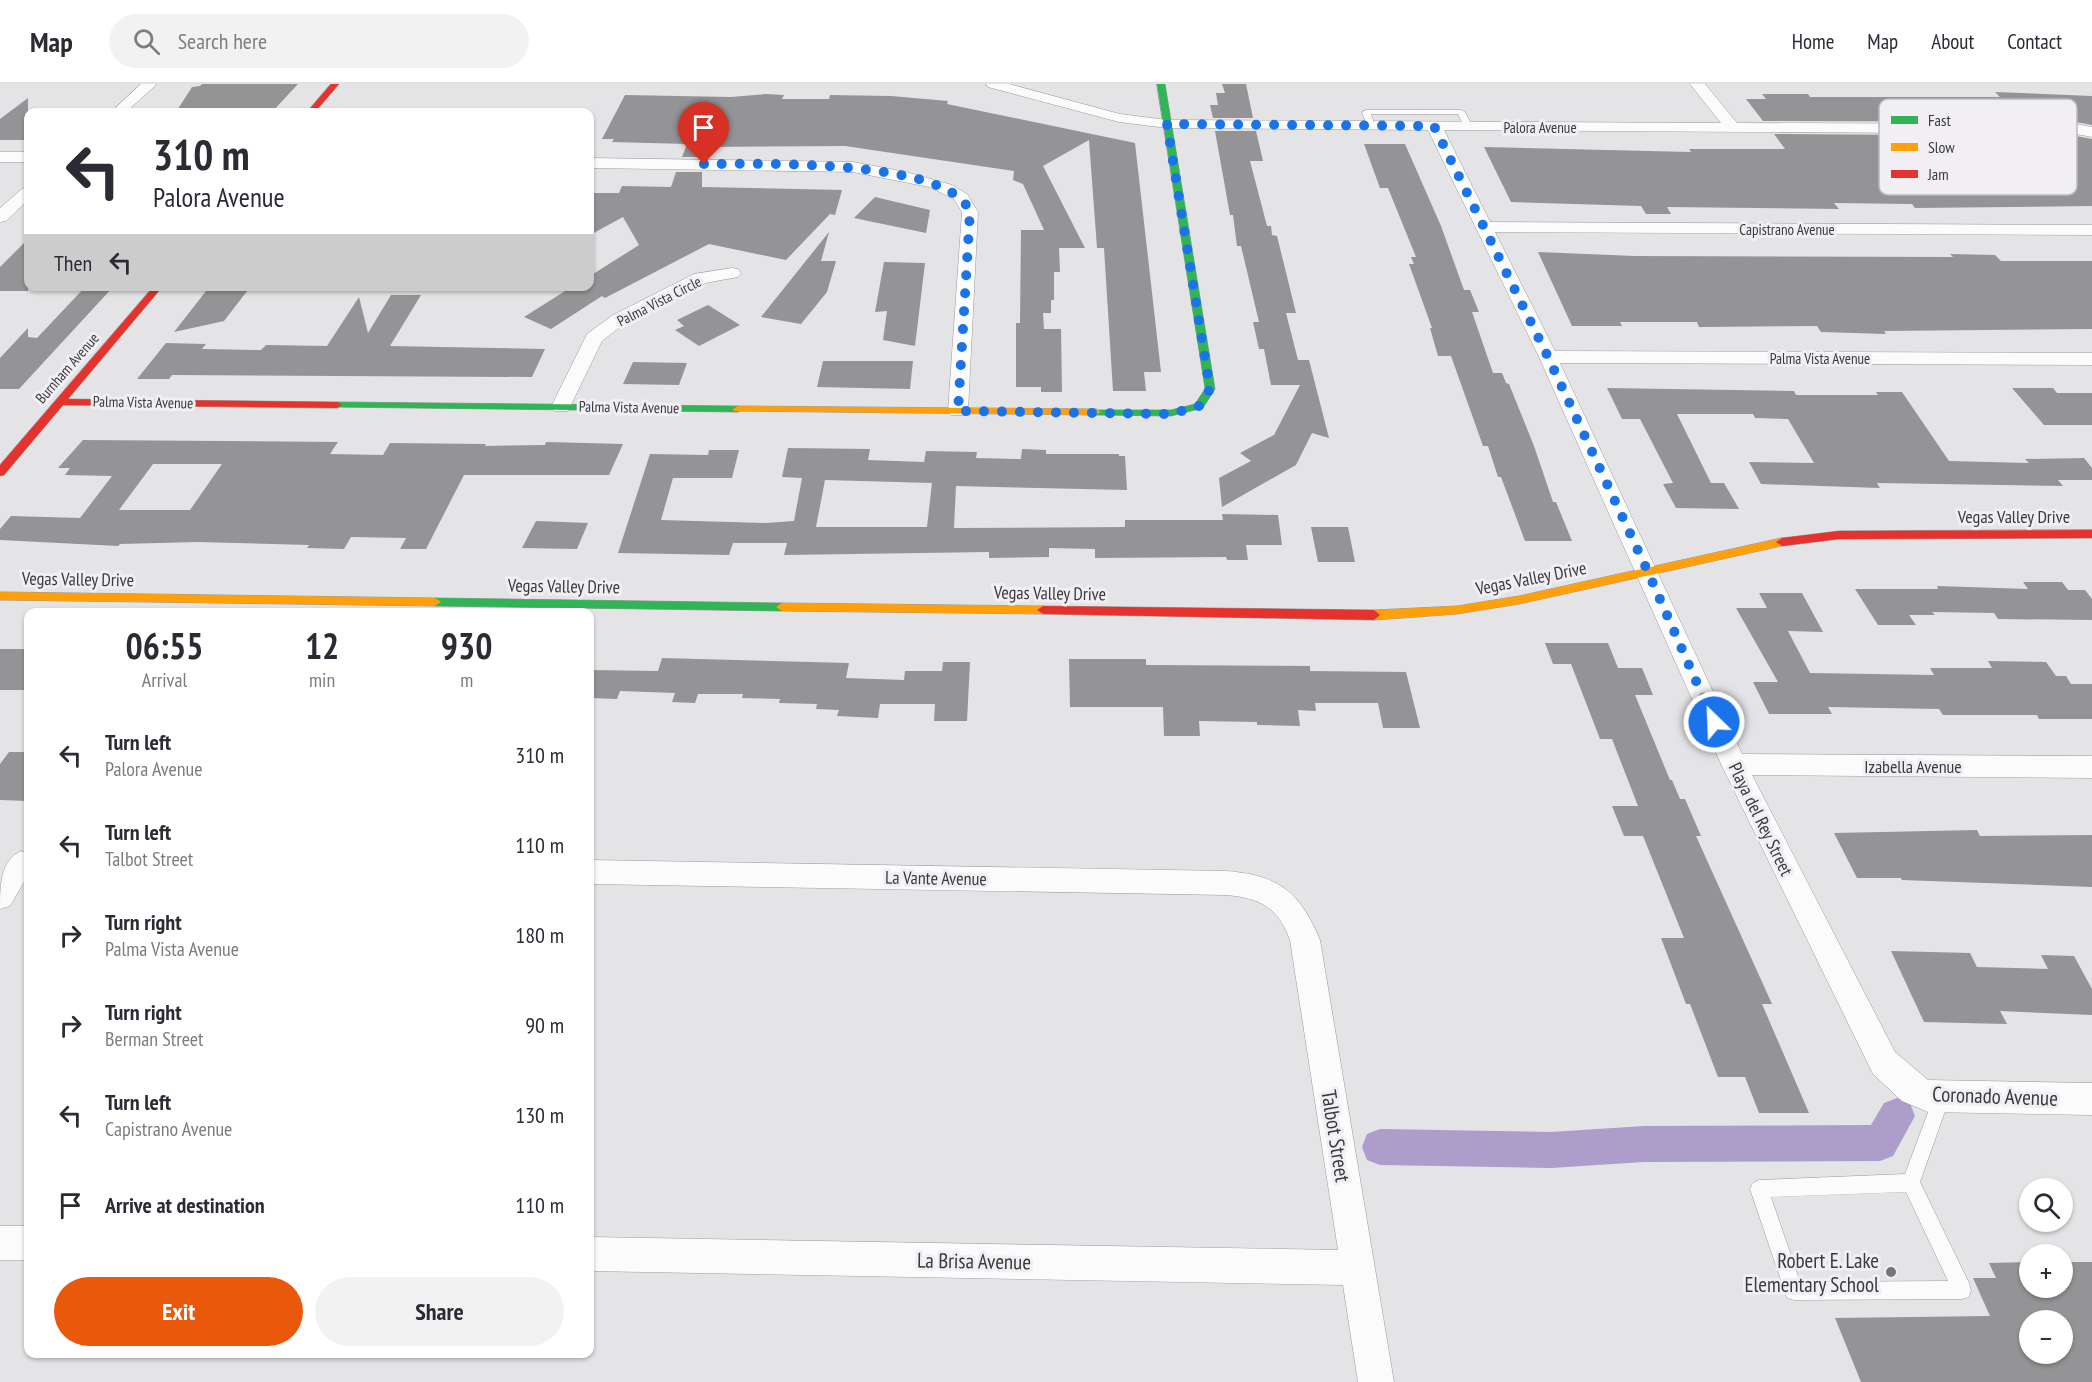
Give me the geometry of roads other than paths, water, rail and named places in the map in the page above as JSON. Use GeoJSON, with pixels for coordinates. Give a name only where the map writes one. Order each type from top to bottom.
{"type":"FeatureCollection","features":[{"type":"Feature","properties":{"kind":"street"},"geometry":{"type":"LineString","coordinates":[[123,108],[150,84]]}},
{"type":"Feature","properties":{"kind":"street"},"geometry":{"type":"LineString","coordinates":[[314,108],[335,84]]}},
{"type":"Feature","properties":{"kind":"street","name":"Palora Avenue"},"geometry":{"type":"LineString","coordinates":[[993,84],[1119,118],[1167,124],[1879,128]]}},
{"type":"Feature","properties":{"kind":"street"},"geometry":{"type":"LineString","coordinates":[[1161,84],[1167,124]]}},
{"type":"Feature","properties":{"kind":"street"},"geometry":{"type":"LineString","coordinates":[[1697,84],[1733,128]]}},
{"type":"Feature","properties":{"kind":"street","name":"Palma Vista Avenue"},"geometry":{"type":"LineString","coordinates":[[59,402],[1171,414],[1199,406],[1210,389],[1167,124]]}},
{"type":"Feature","properties":{"kind":"street","name":"Playa del Rey Street"},"geometry":{"type":"LineString","coordinates":[[1434,126],[1548,357],[1734,764],[1868,1035],[1884,1063],[1901,1081]]}},
{"type":"Feature","properties":{"kind":"street","name":"Palora Avenue"},"geometry":{"type":"LineString","coordinates":[[2077,129],[2092,132]]}},
{"type":"Feature","properties":{"kind":"street"},"geometry":{"type":"LineString","coordinates":[[0,157],[24,157]]}},
{"type":"Feature","properties":{"kind":"street"},"geometry":{"type":"LineString","coordinates":[[594,163],[853,167],[936,185],[957,194],[967,202],[970,212],[958,411]]}},
{"type":"Feature","properties":{"kind":"street"},"geometry":{"type":"LineString","coordinates":[[0,217],[24,196]]}},
{"type":"Feature","properties":{"kind":"street","name":"Capistrano Avenue"},"geometry":{"type":"LineString","coordinates":[[1482,227],[2092,230]]}},
{"type":"Feature","properties":{"kind":"street","name":"Palma Vista Circle"},"geometry":{"type":"LineString","coordinates":[[561,407],[594,338],[620,319],[700,278],[732,273]]}},
{"type":"Feature","properties":{"kind":"street","name":"Burnham Avenue"},"geometry":{"type":"LineString","coordinates":[[0,472],[155,291]]}},
{"type":"Feature","properties":{"kind":"street","name":"Palma Vista Avenue"},"geometry":{"type":"LineString","coordinates":[[1548,357],[2092,359]]}},
{"type":"Feature","properties":{"kind":"street","name":"Vegas Valley Drive"},"geometry":{"type":"LineString","coordinates":[[0,596],[1380,615],[1457,610],[1519,600],[1784,542],[1839,535],[2092,534]]}},
{"type":"Feature","properties":{"kind":"street","name":"Izabella Avenue"},"geometry":{"type":"LineString","coordinates":[[1734,764],[2092,767]]}},
{"type":"Feature","properties":{"kind":"street"},"geometry":{"type":"LineString","coordinates":[[0,897],[17,863]]}},
{"type":"Feature","properties":{"kind":"street","name":"La Vante Avenue"},"geometry":{"type":"LineString","coordinates":[[594,872],[1226,883],[1254,886],[1279,897]]}},
{"type":"Feature","properties":{"kind":"street","name":"Talbot Street"},"geometry":{"type":"LineString","coordinates":[[1279,897],[1295,916],[1305,940],[1376,1382]]}},
{"type":"Feature","properties":{"kind":"street","name":"Coronado Avenue"},"geometry":{"type":"LineString","coordinates":[[1901,1081],[1928,1096],[2092,1099]]}},
{"type":"Feature","properties":{"kind":"street"},"geometry":{"type":"LineString","coordinates":[[0,1243],[24,1243]]}},
{"type":"Feature","properties":{"kind":"street","name":"La Brisa Avenue"},"geometry":{"type":"LineString","coordinates":[[594,1254],[1358,1268]]}},
{"type":"Feature","properties":{"kind":"lane"},"geometry":{"type":"LineString","coordinates":[[1371,126],[1366,112],[1461,112],[1468,126]]}},
{"type":"Feature","properties":{"kind":"lane"},"geometry":{"type":"LineString","coordinates":[[1911,1183],[1759,1189],[1794,1291],[1962,1290],[1911,1183],[1942,1096]]}},
{"type":"Feature","properties":{"kind":"waterway"},"geometry":{"type":"LineString","coordinates":[[1380,1147],[1551,1150],[1644,1144],[1880,1143],[1897,1116]]}},
{"type":"Feature","properties":{"kind":"place","name":"Robert E. Lake Elementary School"},"geometry":{"type":"Point","coordinates":[1891,1272]}}]}
